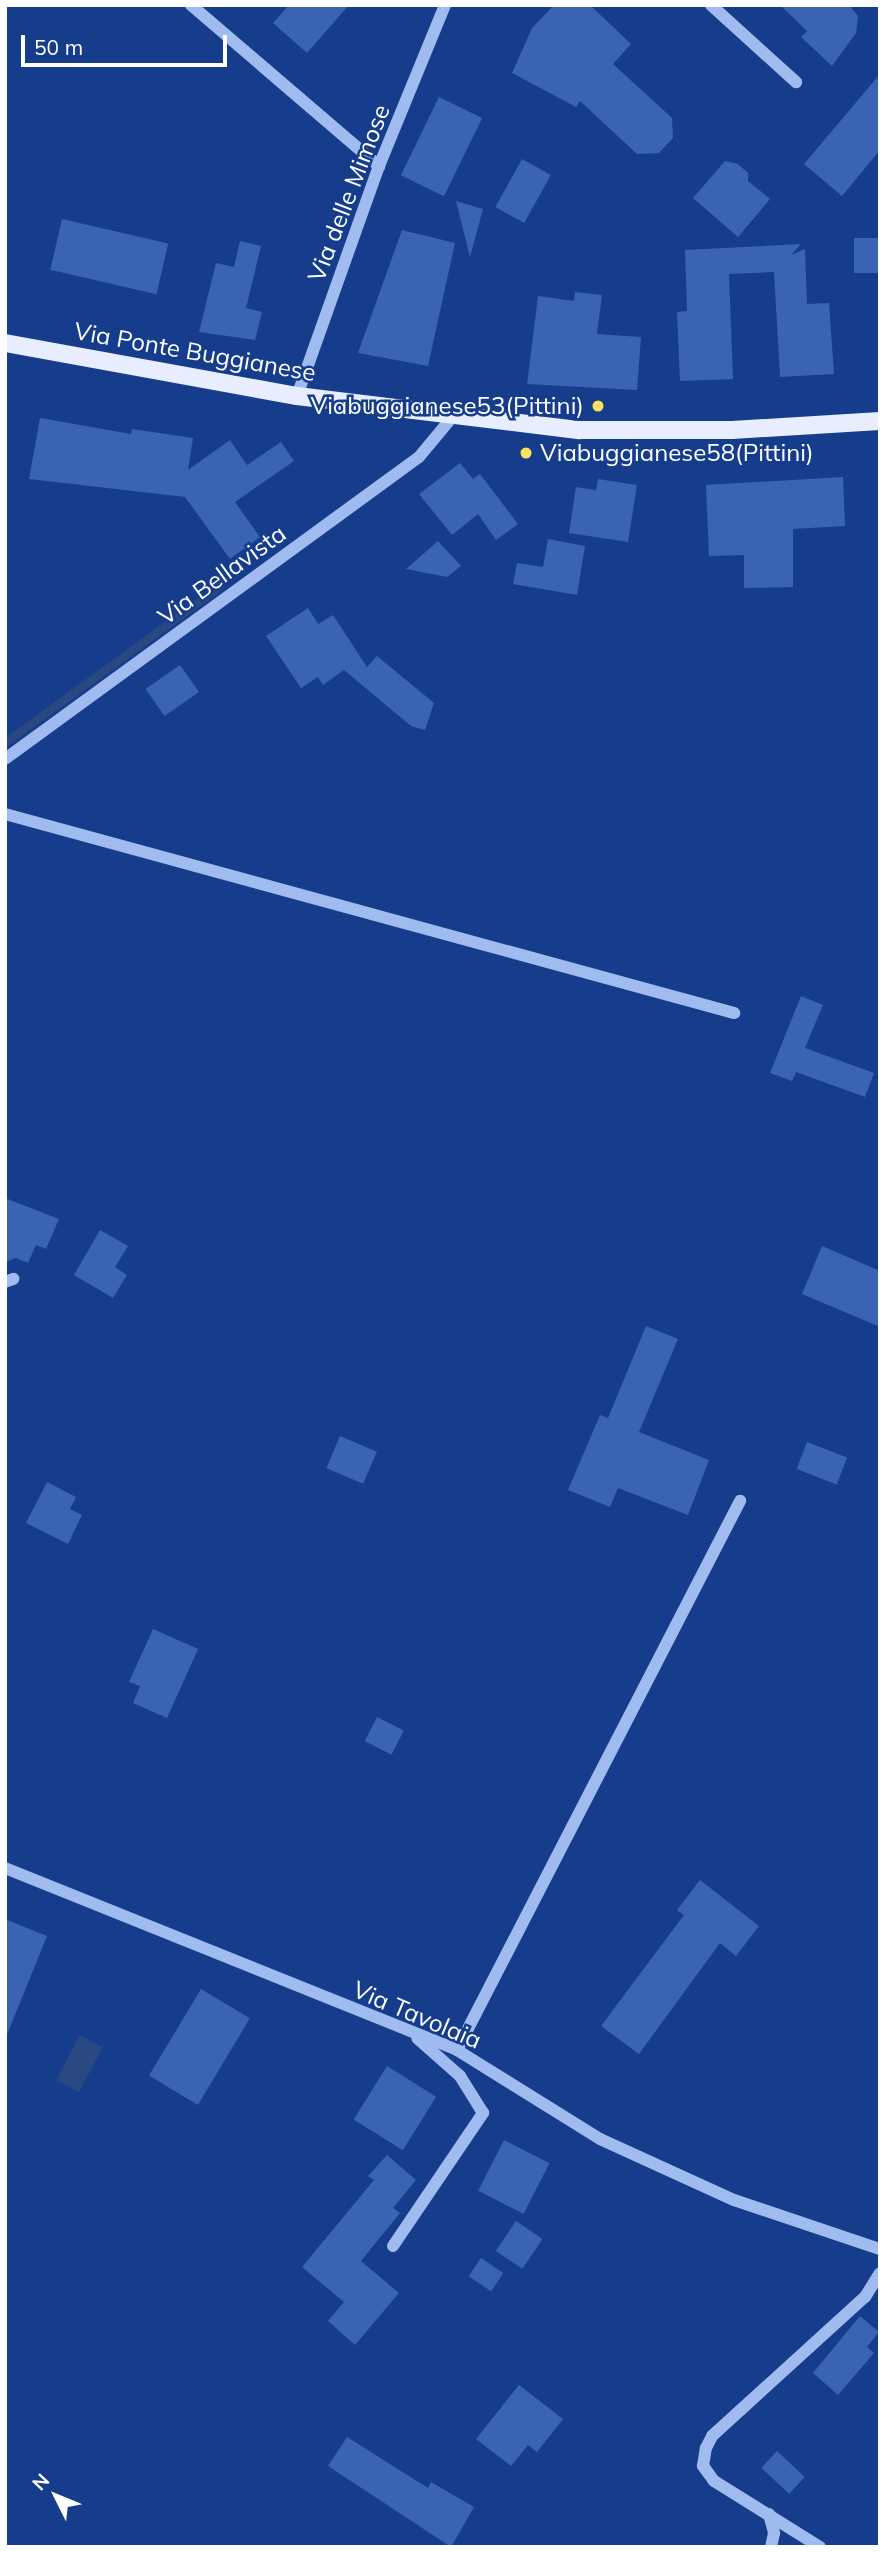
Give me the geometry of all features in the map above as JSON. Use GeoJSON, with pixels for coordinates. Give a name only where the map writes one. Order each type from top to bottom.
{"type":"FeatureCollection","features":[{"type":"Feature","properties":{"kind":"main road","name":"Via Ponte Buggianese"},"geometry":{"type":"LineString","coordinates":[[5,343],[297,396],[580,430],[732,430],[880,421]]}},
{"type":"Feature","properties":{"kind":"street"},"geometry":{"type":"LineString","coordinates":[[191,5],[379,166]]}},
{"type":"Feature","properties":{"kind":"street","name":"Via delle Mimose"},"geometry":{"type":"LineString","coordinates":[[297,396],[379,166],[445,5]]}},
{"type":"Feature","properties":{"kind":"street"},"geometry":{"type":"LineString","coordinates":[[711,5],[796,82]]}},
{"type":"Feature","properties":{"kind":"street","name":"Via Bellavista"},"geometry":{"type":"LineString","coordinates":[[5,759],[419,457],[454,415]]}},
{"type":"Feature","properties":{"kind":"street"},"geometry":{"type":"LineString","coordinates":[[5,814],[734,1013]]}},
{"type":"Feature","properties":{"kind":"street"},"geometry":{"type":"LineString","coordinates":[[457,2050],[740,1501]]}},
{"type":"Feature","properties":{"kind":"street","name":"Via Tavolaia"},"geometry":{"type":"LineString","coordinates":[[5,1868],[457,2050],[600,2139],[733,2200],[880,2249]]}},
{"type":"Feature","properties":{"kind":"street"},"geometry":{"type":"LineString","coordinates":[[393,2246],[483,2113],[460,2076],[411,2032]]}},
{"type":"Feature","properties":{"kind":"street"},"geometry":{"type":"LineString","coordinates":[[820,2547],[714,2481],[703,2466],[706,2448],[712,2436],[865,2297],[880,2273]]}},
{"type":"Feature","properties":{"kind":"street"},"geometry":{"type":"LineString","coordinates":[[769,2514],[775,2533],[771,2547]]}},
{"type":"Feature","properties":{"kind":"water"},"geometry":{"type":"Polygon","coordinates":[[[80,2035],[103,2047],[79,2092],[56,2080],[80,2035]]]}},
{"type":"Feature","properties":{"kind":"building"},"geometry":{"type":"Polygon","coordinates":[[[289,5],[349,5],[307,53],[273,23],[289,5]]]}},
{"type":"Feature","properties":{"kind":"building"},"geometry":{"type":"Polygon","coordinates":[[[554,5],[590,5],[631,44],[613,64],[672,118],[673,138],[659,153],[637,154],[580,101],[576,107],[512,73],[532,28],[554,5]]]}},
{"type":"Feature","properties":{"kind":"building"},"geometry":{"type":"Polygon","coordinates":[[[780,5],[849,5],[858,16],[856,33],[832,66],[801,37],[807,31],[780,5]]]}},
{"type":"Feature","properties":{"kind":"building"},"geometry":{"type":"Polygon","coordinates":[[[880,74],[880,150],[842,196],[804,164],[880,74]]]}},
{"type":"Feature","properties":{"kind":"building"},"geometry":{"type":"Polygon","coordinates":[[[439,97],[482,118],[444,196],[401,175],[439,97]]]}},
{"type":"Feature","properties":{"kind":"building"},"geometry":{"type":"Polygon","coordinates":[[[522,159],[551,175],[524,223],[495,207],[522,159]]]}},
{"type":"Feature","properties":{"kind":"building"},"geometry":{"type":"Polygon","coordinates":[[[725,161],[738,164],[748,173],[748,181],[770,199],[738,237],[693,198],[725,161]]]}},
{"type":"Feature","properties":{"kind":"building"},"geometry":{"type":"Polygon","coordinates":[[[456,201],[483,209],[470,257],[456,201]]]}},
{"type":"Feature","properties":{"kind":"building"},"geometry":{"type":"Polygon","coordinates":[[[62,219],[168,244],[157,294],[50,270],[62,219]]]}},
{"type":"Feature","properties":{"kind":"building"},"geometry":{"type":"Polygon","coordinates":[[[402,230],[455,243],[428,366],[358,353],[402,230]]]}},
{"type":"Feature","properties":{"kind":"building"},"geometry":{"type":"Polygon","coordinates":[[[854,238],[880,238],[880,273],[854,273],[854,238]]]}},
{"type":"Feature","properties":{"kind":"building"},"geometry":{"type":"Polygon","coordinates":[[[240,241],[261,246],[246,308],[262,312],[255,340],[199,332],[216,263],[234,267],[240,241]]]}},
{"type":"Feature","properties":{"kind":"building"},"geometry":{"type":"Polygon","coordinates":[[[801,244],[791,255],[805,249],[807,304],[829,303],[834,374],[780,377],[774,272],[729,274],[733,379],[680,381],[677,312],[687,311],[685,250],[801,244]]]}},
{"type":"Feature","properties":{"kind":"building"},"geometry":{"type":"Polygon","coordinates":[[[575,292],[602,295],[597,334],[641,337],[637,390],[527,384],[538,296],[574,301],[575,292]]]}},
{"type":"Feature","properties":{"kind":"building"},"geometry":{"type":"Polygon","coordinates":[[[40,418],[131,434],[132,429],[193,438],[188,470],[230,440],[247,465],[281,442],[294,461],[235,502],[260,537],[230,559],[185,497],[29,479],[40,418]]]}},
{"type":"Feature","properties":{"kind":"building"},"geometry":{"type":"Polygon","coordinates":[[[460,463],[473,479],[480,474],[518,524],[496,540],[478,514],[452,535],[419,494],[460,463]]]}},
{"type":"Feature","properties":{"kind":"building"},"geometry":{"type":"Polygon","coordinates":[[[843,477],[845,526],[793,529],[793,587],[744,588],[744,555],[709,556],[706,485],[843,477]]]}},
{"type":"Feature","properties":{"kind":"building"},"geometry":{"type":"Polygon","coordinates":[[[598,479],[637,485],[628,542],[569,533],[576,487],[596,490],[598,479]]]}},
{"type":"Feature","properties":{"kind":"building"},"geometry":{"type":"Polygon","coordinates":[[[548,539],[585,546],[577,595],[513,584],[517,563],[543,567],[548,539]]]}},
{"type":"Feature","properties":{"kind":"building"},"geometry":{"type":"Polygon","coordinates":[[[438,541],[461,566],[447,577],[406,569],[438,541]]]}},
{"type":"Feature","properties":{"kind":"building"},"geometry":{"type":"Polygon","coordinates":[[[308,608],[318,624],[333,615],[367,667],[377,656],[434,703],[425,730],[411,726],[344,670],[323,685],[318,677],[301,688],[266,636],[308,608]]]}},
{"type":"Feature","properties":{"kind":"building"},"geometry":{"type":"Polygon","coordinates":[[[180,665],[199,692],[165,716],[146,689],[180,665]]]}},
{"type":"Feature","properties":{"kind":"building"},"geometry":{"type":"Polygon","coordinates":[[[801,996],[823,1005],[805,1048],[874,1073],[865,1097],[796,1072],[792,1081],[770,1073],[801,996]]]}},
{"type":"Feature","properties":{"kind":"building"},"geometry":{"type":"Polygon","coordinates":[[[5,1198],[59,1219],[46,1249],[36,1245],[28,1263],[16,1258],[5,1262],[5,1198]]]}},
{"type":"Feature","properties":{"kind":"building"},"geometry":{"type":"Polygon","coordinates":[[[100,1230],[128,1246],[115,1267],[127,1275],[113,1298],[74,1275],[100,1230]]]}},
{"type":"Feature","properties":{"kind":"building"},"geometry":{"type":"Polygon","coordinates":[[[822,1246],[880,1271],[880,1327],[802,1294],[822,1246]]]}},
{"type":"Feature","properties":{"kind":"building"},"geometry":{"type":"Polygon","coordinates":[[[646,1326],[678,1339],[639,1432],[709,1460],[688,1515],[618,1488],[610,1507],[568,1490],[600,1415],[608,1418],[646,1326]]]}},
{"type":"Feature","properties":{"kind":"building"},"geometry":{"type":"Polygon","coordinates":[[[340,1436],[377,1452],[363,1484],[326,1468],[340,1436]]]}},
{"type":"Feature","properties":{"kind":"building"},"geometry":{"type":"Polygon","coordinates":[[[807,1442],[847,1457],[837,1484],[797,1469],[807,1442]]]}},
{"type":"Feature","properties":{"kind":"building"},"geometry":{"type":"Polygon","coordinates":[[[47,1482],[76,1497],[70,1509],[82,1515],[68,1544],[26,1523],[47,1482]]]}},
{"type":"Feature","properties":{"kind":"building"},"geometry":{"type":"Polygon","coordinates":[[[153,1629],[198,1649],[167,1718],[133,1703],[140,1686],[129,1682],[153,1629]]]}},
{"type":"Feature","properties":{"kind":"building"},"geometry":{"type":"Polygon","coordinates":[[[377,1717],[404,1731],[391,1755],[365,1741],[377,1717]]]}},
{"type":"Feature","properties":{"kind":"building"},"geometry":{"type":"Polygon","coordinates":[[[700,1880],[759,1926],[736,1956],[720,1943],[639,2054],[601,2026],[684,1915],[677,1910],[700,1880]]]}},
{"type":"Feature","properties":{"kind":"building"},"geometry":{"type":"Polygon","coordinates":[[[5,1919],[47,1936],[6,2037],[5,2037],[5,1919]]]}},
{"type":"Feature","properties":{"kind":"building"},"geometry":{"type":"Polygon","coordinates":[[[201,1989],[250,2018],[198,2105],[149,2076],[201,1989]]]}},
{"type":"Feature","properties":{"kind":"building"},"geometry":{"type":"Polygon","coordinates":[[[387,2066],[436,2097],[403,2150],[354,2119],[387,2066]]]}},
{"type":"Feature","properties":{"kind":"building"},"geometry":{"type":"Polygon","coordinates":[[[504,2140],[549,2163],[524,2214],[478,2191],[504,2140]]]}},
{"type":"Feature","properties":{"kind":"building"},"geometry":{"type":"Polygon","coordinates":[[[387,2155],[416,2180],[393,2208],[400,2213],[361,2261],[399,2293],[355,2345],[328,2321],[344,2302],[302,2267],[374,2180],[368,2176],[387,2155]]]}},
{"type":"Feature","properties":{"kind":"building"},"geometry":{"type":"Polygon","coordinates":[[[516,2221],[543,2239],[522,2269],[496,2251],[516,2221]]]}},
{"type":"Feature","properties":{"kind":"building"},"geometry":{"type":"Polygon","coordinates":[[[481,2258],[503,2273],[491,2291],[469,2276],[481,2258]]]}},
{"type":"Feature","properties":{"kind":"building"},"geometry":{"type":"Polygon","coordinates":[[[860,2316],[879,2332],[867,2347],[874,2353],[838,2395],[813,2373],[860,2316]]]}},
{"type":"Feature","properties":{"kind":"building"},"geometry":{"type":"Polygon","coordinates":[[[519,2385],[563,2419],[537,2452],[528,2445],[511,2466],[476,2439],[519,2385]]]}},
{"type":"Feature","properties":{"kind":"building"},"geometry":{"type":"Polygon","coordinates":[[[347,2437],[428,2488],[431,2482],[474,2507],[451,2547],[328,2466],[347,2437]]]}},
{"type":"Feature","properties":{"kind":"building"},"geometry":{"type":"Polygon","coordinates":[[[777,2451],[805,2477],[789,2494],[761,2468],[777,2451]]]}},
{"type":"Feature","properties":{"kind":"waterway"},"geometry":{"type":"LineString","coordinates":[[5,743],[220,587]]}},
{"type":"Feature","properties":{"kind":"place","name":"Viabuggianese53(Pittini)"},"geometry":{"type":"Point","coordinates":[598,406]}},
{"type":"Feature","properties":{"kind":"place","name":"Viabuggianese58(Pittini)"},"geometry":{"type":"Point","coordinates":[526,453]}}]}
